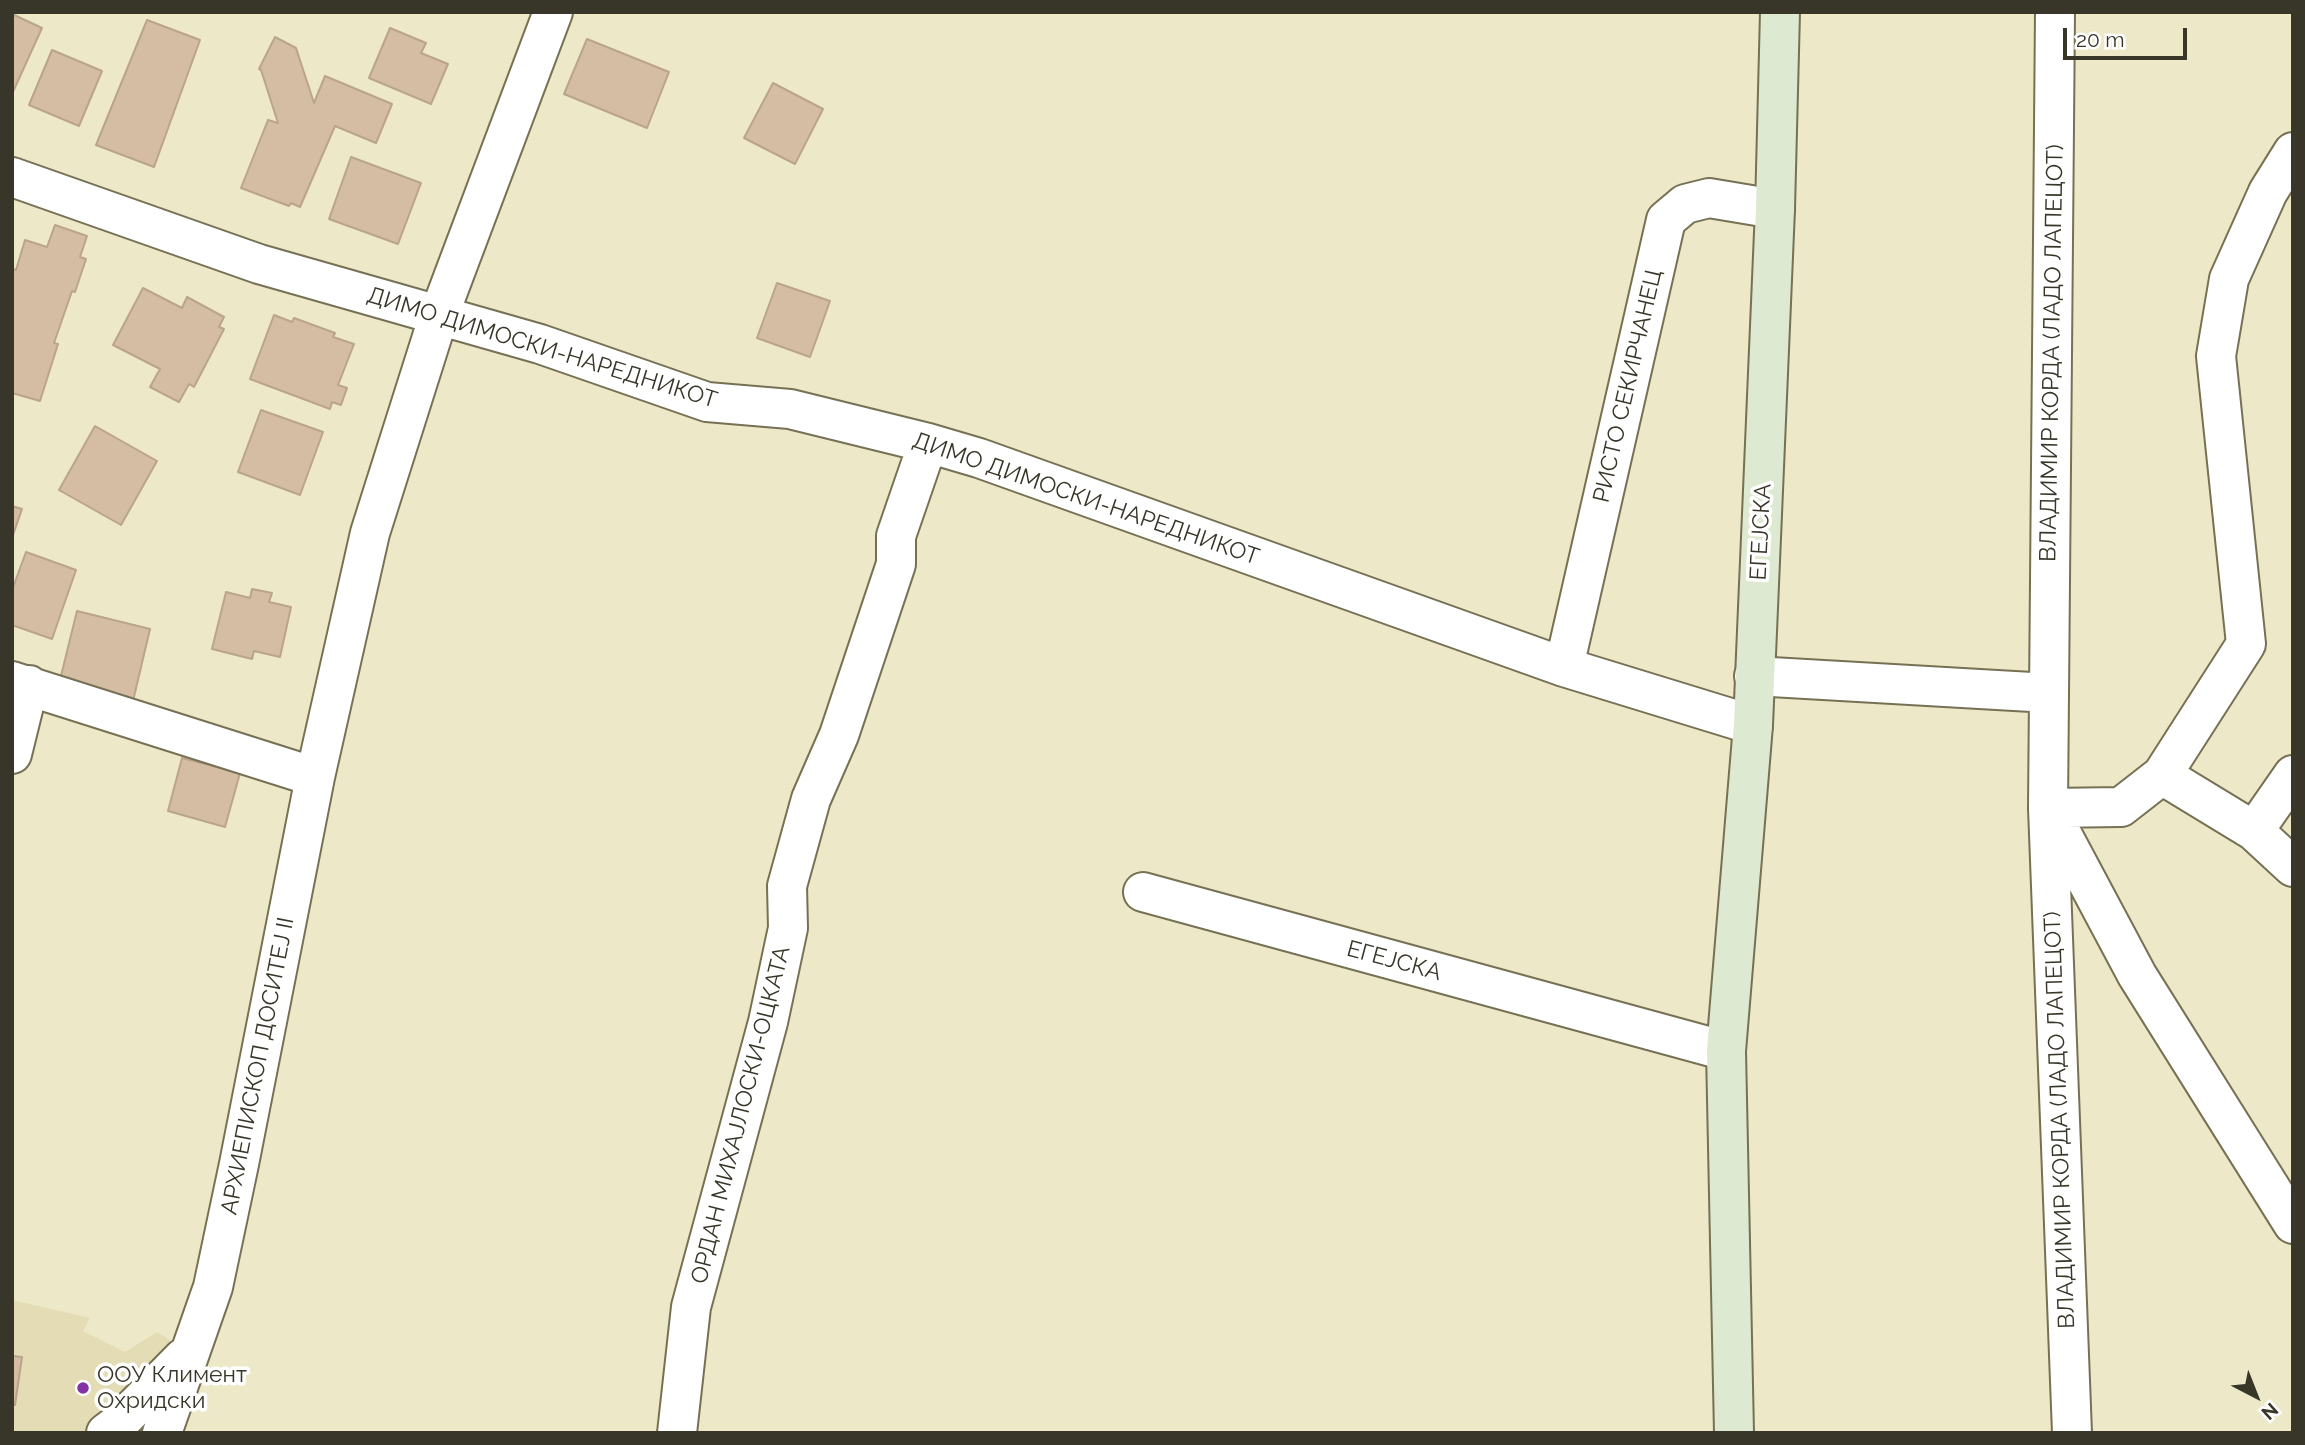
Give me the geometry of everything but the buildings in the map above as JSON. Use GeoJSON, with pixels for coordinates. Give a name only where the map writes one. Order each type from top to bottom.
{"type":"FeatureCollection","features":[{"type":"Feature","properties":{"kind":"street","name":"АРХИЕПИСКОП ДОСИТЕЈ II"},"geometry":{"type":"LineString","coordinates":[[162,1433],[212,1287],[315,777],[370,533],[439,315],[553,12]]}},
{"type":"Feature","properties":{"kind":"street","name":"ЕГЕЈСКА"},"geometry":{"type":"LineString","coordinates":[[1734,1433],[1726,1051],[1753,725],[1775,209],[1780,12]]}},
{"type":"Feature","properties":{"kind":"street","name":"ВЛАДИМИР КОРДА (ЛАДО ЛАПЕЦОТ)"},"geometry":{"type":"LineString","coordinates":[[2055,12],[2048,808],[2072,1433]]}},
{"type":"Feature","properties":{"kind":"street"},"geometry":{"type":"LineString","coordinates":[[2048,808],[2122,807],[2162,775],[2246,644],[2216,356],[2229,279],[2268,192],[2293,152]]}},
{"type":"Feature","properties":{"kind":"street","name":"ДИМО ДИМОСКИ-НАРЕДНИКОТ"},"geometry":{"type":"LineString","coordinates":[[12,177],[259,264],[540,344],[707,402],[790,409],[979,458],[1564,667],[1753,725]]}},
{"type":"Feature","properties":{"kind":"street","name":"РИСТО СЕКИРЧАНЕЦ"},"geometry":{"type":"LineString","coordinates":[[1564,667],[1666,220],[1685,204],[1709,198],[1775,209]]}},
{"type":"Feature","properties":{"kind":"street","name":"ОРДАН МИХАЈЛОСКИ-ОЦКАТА"},"geometry":{"type":"LineString","coordinates":[[677,1433],[691,1307],[768,1022],[789,928],[787,886],[811,799],[839,734],[896,564],[896,536],[928,443]]}},
{"type":"Feature","properties":{"kind":"street"},"geometry":{"type":"LineString","coordinates":[[1754,676],[2049,694]]}},
{"type":"Feature","properties":{"kind":"street"},"geometry":{"type":"LineString","coordinates":[[12,754],[21,683],[315,777]]}},
{"type":"Feature","properties":{"kind":"street"},"geometry":{"type":"LineString","coordinates":[[2162,775],[2254,831],[2293,867]]}},
{"type":"Feature","properties":{"kind":"street"},"geometry":{"type":"LineString","coordinates":[[2254,831],[2293,775]]}},
{"type":"Feature","properties":{"kind":"street","name":"ВЛАДИМИР КОРДА (ЛАДО ЛАПЕЦОТ)"},"geometry":{"type":"LineString","coordinates":[[2048,808],[2137,975],[2293,1224]]}},
{"type":"Feature","properties":{"kind":"street","name":"ЕГЕЈСКА"},"geometry":{"type":"LineString","coordinates":[[1143,892],[1726,1051]]}},
{"type":"Feature","properties":{"kind":"street","name":"АРХИЕПИСКОП ДОСИТЕЈ II"},"geometry":{"type":"LineString","coordinates":[[106,1433],[190,1352]]}},
{"type":"Feature","properties":{"kind":"shaded area","name":"ООУ Климент Охридски"},"geometry":{"type":"Polygon","coordinates":[[[12,1300],[90,1318],[83,1331],[125,1352],[157,1332],[189,1352],[106,1433],[12,1433],[12,1300]]]}},
{"type":"Feature","properties":{"kind":"place","name":"ООУ Климент Охридски"},"geometry":{"type":"Point","coordinates":[83,1388]}}]}
